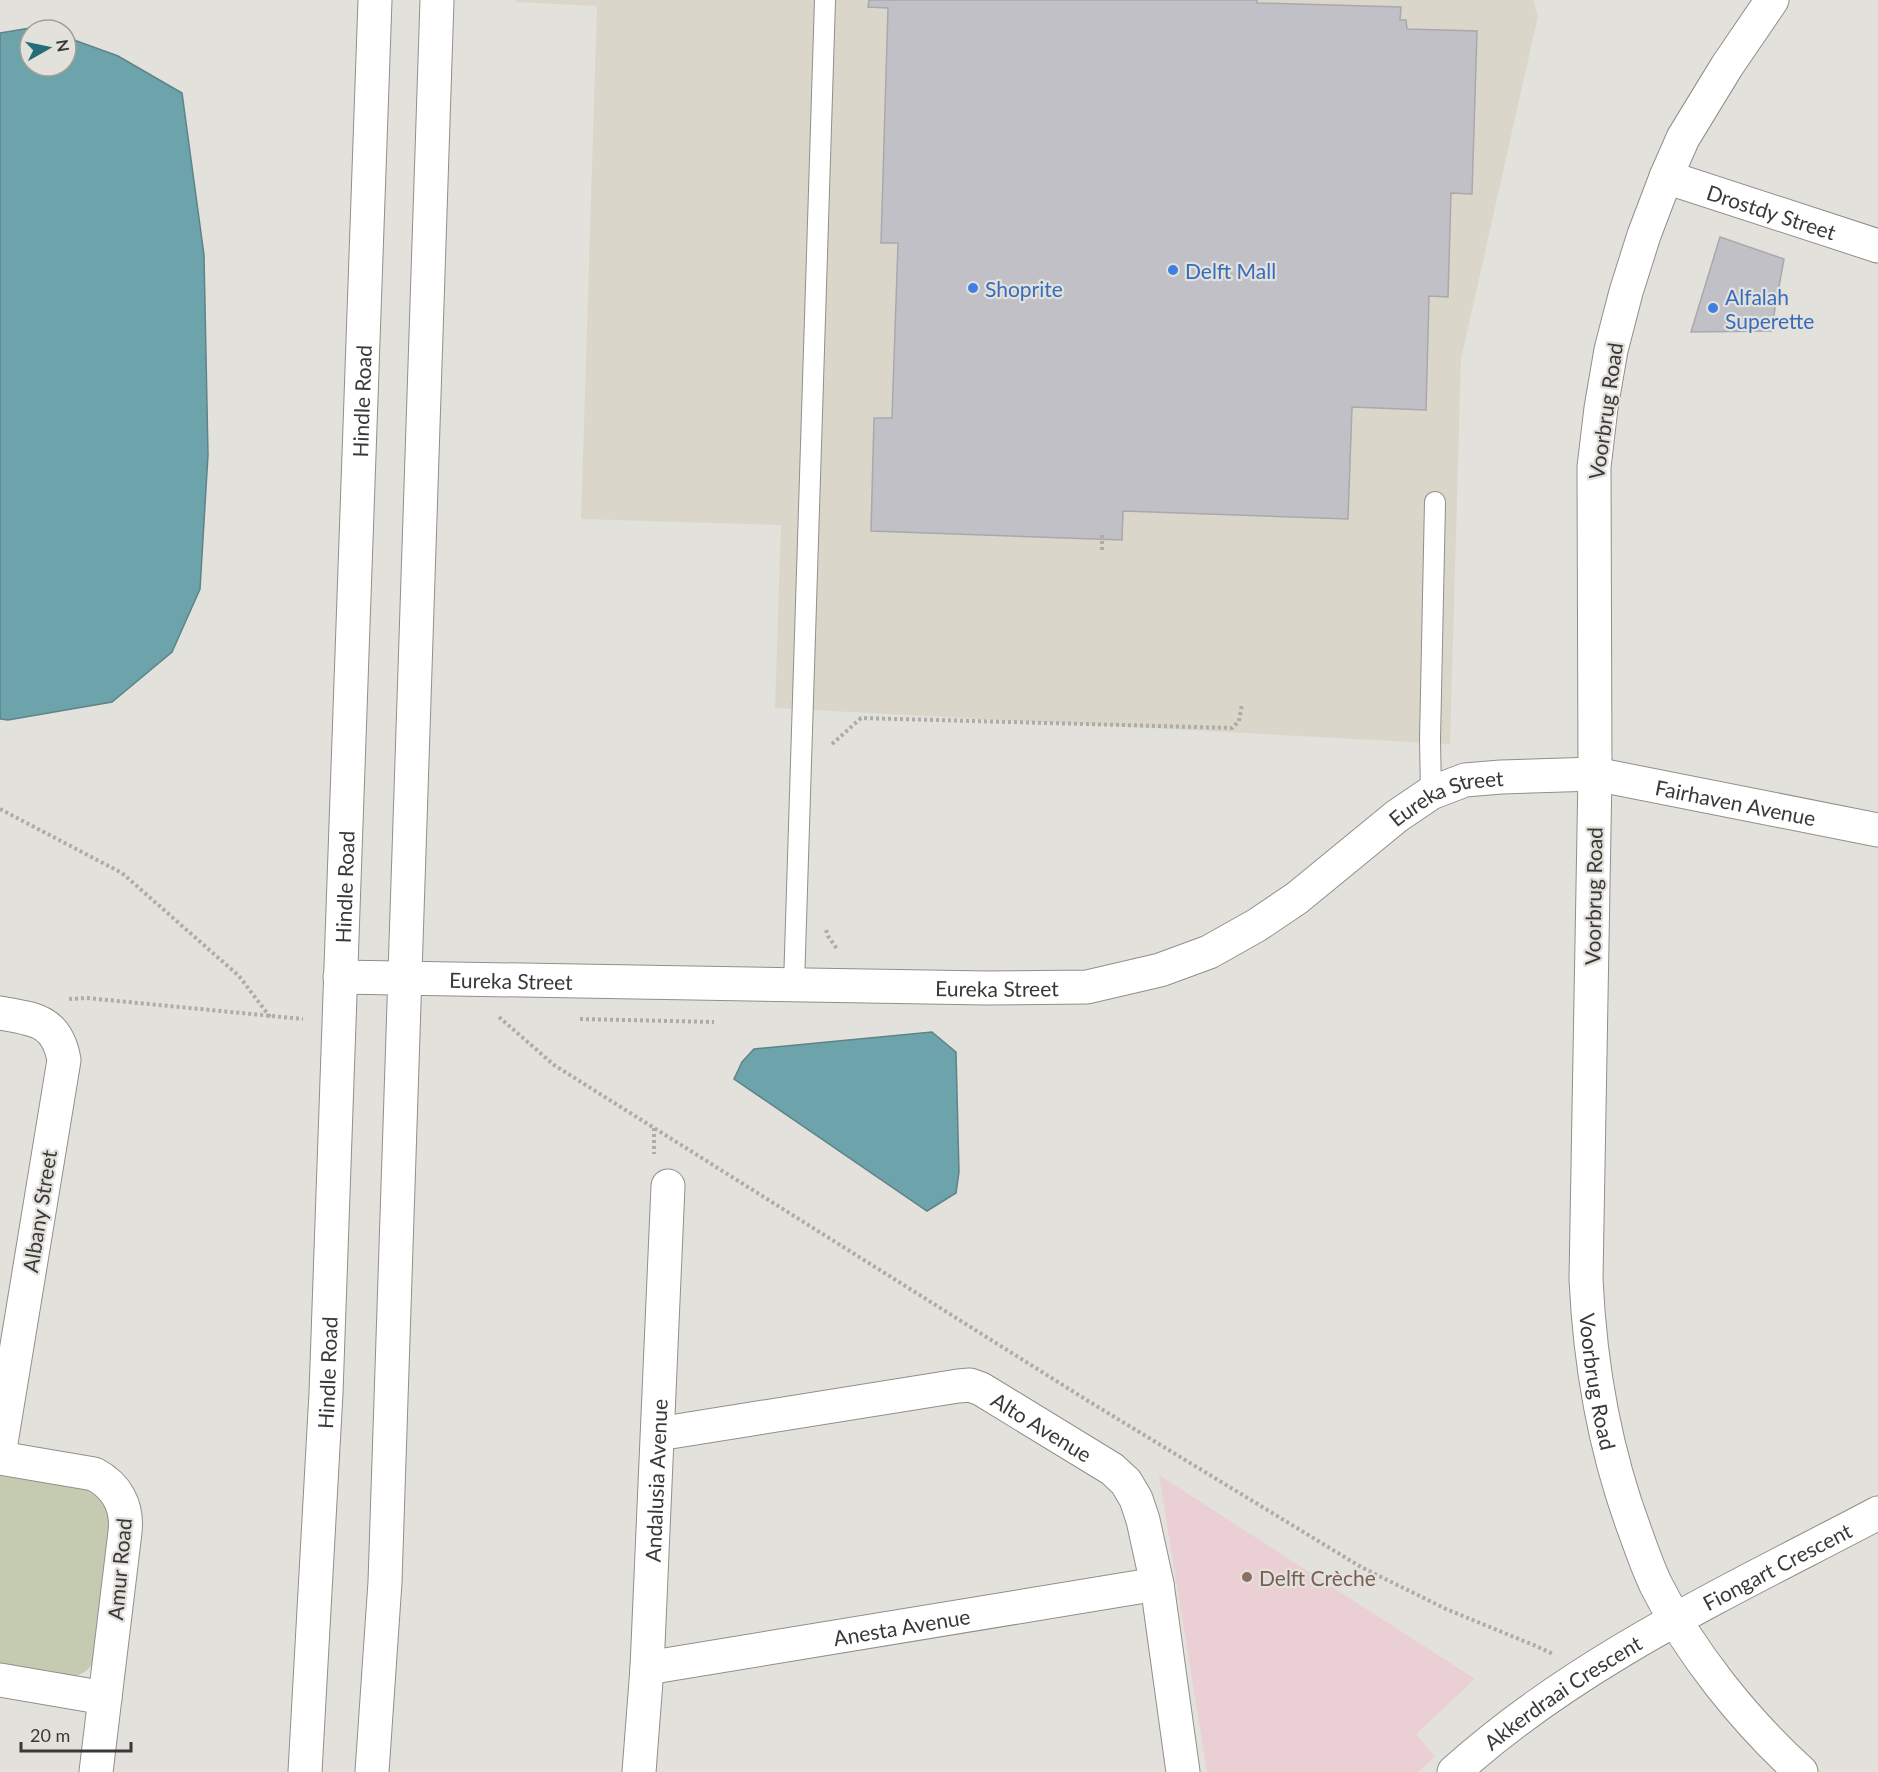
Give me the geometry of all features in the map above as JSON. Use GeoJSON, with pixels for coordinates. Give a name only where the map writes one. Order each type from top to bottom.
{"type":"FeatureCollection","features":[{"type":"Feature","properties":{"kind":"street","name":"Hindle Road"},"geometry":{"type":"LineString","coordinates":[[305,1772],[326,1394],[375,0]]}},
{"type":"Feature","properties":{"kind":"street"},"geometry":{"type":"LineString","coordinates":[[372,1772],[385,1582],[436,0]]}},
{"type":"Feature","properties":{"kind":"street","name":"Voorbrug Road"},"geometry":{"type":"LineString","coordinates":[[1772,0],[1727,66],[1683,138],[1666,177],[1626,292],[1611,350],[1597,438],[1594,467],[1595,774],[1586,1279],[1589,1327],[1598,1398],[1618,1480],[1656,1584],[1676,1620],[1708,1667],[1737,1704],[1801,1772]]}},
{"type":"Feature","properties":{"kind":"street","name":"Drostdy Street"},"geometry":{"type":"LineString","coordinates":[[1666,177],[1878,246]]}},
{"type":"Feature","properties":{"kind":"street","name":"Eureka Street"},"geometry":{"type":"LineString","coordinates":[[340,977],[987,988],[1087,987],[1160,970],[1209,952],[1257,925],[1297,898],[1397,816],[1431,792],[1465,780],[1595,774]]}},
{"type":"Feature","properties":{"kind":"street","name":"Fairhaven Avenue"},"geometry":{"type":"LineString","coordinates":[[1595,774],[1878,830]]}},
{"type":"Feature","properties":{"kind":"street","name":"Albany Street"},"geometry":{"type":"LineString","coordinates":[[0,1013],[35,1019],[47,1025],[56,1035],[62,1047],[64,1060],[0,1449]]}},
{"type":"Feature","properties":{"kind":"street","name":"Andalusia Avenue"},"geometry":{"type":"LineString","coordinates":[[639,1772],[647,1668],[668,1186]]}},
{"type":"Feature","properties":{"kind":"street","name":"Alto Avenue"},"geometry":{"type":"LineString","coordinates":[[658,1434],[970,1385],[981,1389],[1112,1469],[1126,1482],[1136,1499],[1143,1520],[1157,1584],[1183,1772]]}},
{"type":"Feature","properties":{"kind":"street","name":"Amur Road"},"geometry":{"type":"LineString","coordinates":[[0,1458],[94,1474],[108,1483],[124,1508],[126,1520],[96,1772]]}},
{"type":"Feature","properties":{"kind":"street","name":"Fiongart Crescent"},"geometry":{"type":"LineString","coordinates":[[1676,1620],[1878,1513]]}},
{"type":"Feature","properties":{"kind":"street","name":"Anesta Avenue"},"geometry":{"type":"LineString","coordinates":[[647,1668],[1157,1584]]}},
{"type":"Feature","properties":{"kind":"street","name":"Akkerdraai Crescent"},"geometry":{"type":"LineString","coordinates":[[1454,1772],[1485,1744],[1521,1717],[1587,1672],[1676,1620]]}},
{"type":"Feature","properties":{"kind":"street"},"geometry":{"type":"LineString","coordinates":[[0,1680],[105,1698]]}},
{"type":"Feature","properties":{"kind":"lane"},"geometry":{"type":"LineString","coordinates":[[794,985],[825,0]]}},
{"type":"Feature","properties":{"kind":"lane"},"geometry":{"type":"LineString","coordinates":[[1431,792],[1430,728],[1435,502]]}},
{"type":"Feature","properties":{"kind":"path"},"geometry":{"type":"LineString","coordinates":[[1102,535],[1102,550]]}},
{"type":"Feature","properties":{"kind":"path"},"geometry":{"type":"LineString","coordinates":[[831,746],[861,718],[1232,728],[1239,721],[1242,704]]}},
{"type":"Feature","properties":{"kind":"path"},"geometry":{"type":"LineString","coordinates":[[0,809],[122,873],[239,976],[270,1017]]}},
{"type":"Feature","properties":{"kind":"path"},"geometry":{"type":"LineString","coordinates":[[824,921],[828,936],[837,950]]}},
{"type":"Feature","properties":{"kind":"path"},"geometry":{"type":"LineString","coordinates":[[67,999],[87,998],[303,1019]]}},
{"type":"Feature","properties":{"kind":"path"},"geometry":{"type":"LineString","coordinates":[[496,1014],[554,1065],[1084,1399],[1361,1567],[1446,1609],[1556,1656]]}},
{"type":"Feature","properties":{"kind":"shaded area"},"geometry":{"type":"Polygon","coordinates":[[[515,0],[1533,0],[1538,16],[1461,359],[1450,744],[775,708],[781,525],[581,519],[597,6],[515,2],[515,0]]]}},
{"type":"Feature","properties":{"kind":"shaded area","name":"Delft Crèche"},"geometry":{"type":"Polygon","coordinates":[[[1159,1475],[1475,1679],[1416,1734],[1435,1757],[1418,1772],[1207,1772],[1159,1475]]]}},
{"type":"Feature","properties":{"kind":"green space"},"geometry":{"type":"Polygon","coordinates":[[[0,1472],[93,1489],[111,1508],[95,1659],[86,1671],[77,1676],[0,1666],[0,1472]]]}},
{"type":"Feature","properties":{"kind":"water"},"geometry":{"type":"Polygon","coordinates":[[[18,30],[18,78],[78,78],[78,41],[118,56],[182,93],[204,255],[208,455],[200,589],[172,652],[112,702],[8,720],[0,719],[0,33],[18,30]]]}},
{"type":"Feature","properties":{"kind":"water"},"geometry":{"type":"Polygon","coordinates":[[[932,1032],[956,1052],[959,1172],[956,1193],[927,1211],[734,1079],[742,1062],[754,1049],[932,1032]]]}},
{"type":"Feature","properties":{"kind":"building","name":"Delft Mall"},"geometry":{"type":"Polygon","coordinates":[[[869,0],[1257,0],[1257,3],[1401,7],[1400,20],[1406,20],[1407,29],[1477,31],[1472,194],[1451,193],[1448,297],[1429,296],[1426,410],[1352,407],[1348,519],[1123,511],[1122,540],[871,531],[874,418],[892,418],[898,243],[881,243],[888,8],[868,7],[869,0]]]}},
{"type":"Feature","properties":{"kind":"building"},"geometry":{"type":"Polygon","coordinates":[[[1720,237],[1784,259],[1771,331],[1691,332],[1720,237]]]}},
{"type":"Feature","properties":{"kind":"place","name":"Delft Mall"},"geometry":{"type":"Point","coordinates":[1173,270]}},
{"type":"Feature","properties":{"kind":"place","name":"Shoprite"},"geometry":{"type":"Point","coordinates":[973,288]}},
{"type":"Feature","properties":{"kind":"place","name":"Alfalah Superette"},"geometry":{"type":"Point","coordinates":[1713,308]}},
{"type":"Feature","properties":{"kind":"place","name":"Delft Crèche"},"geometry":{"type":"Point","coordinates":[1247,1577]}}]}
